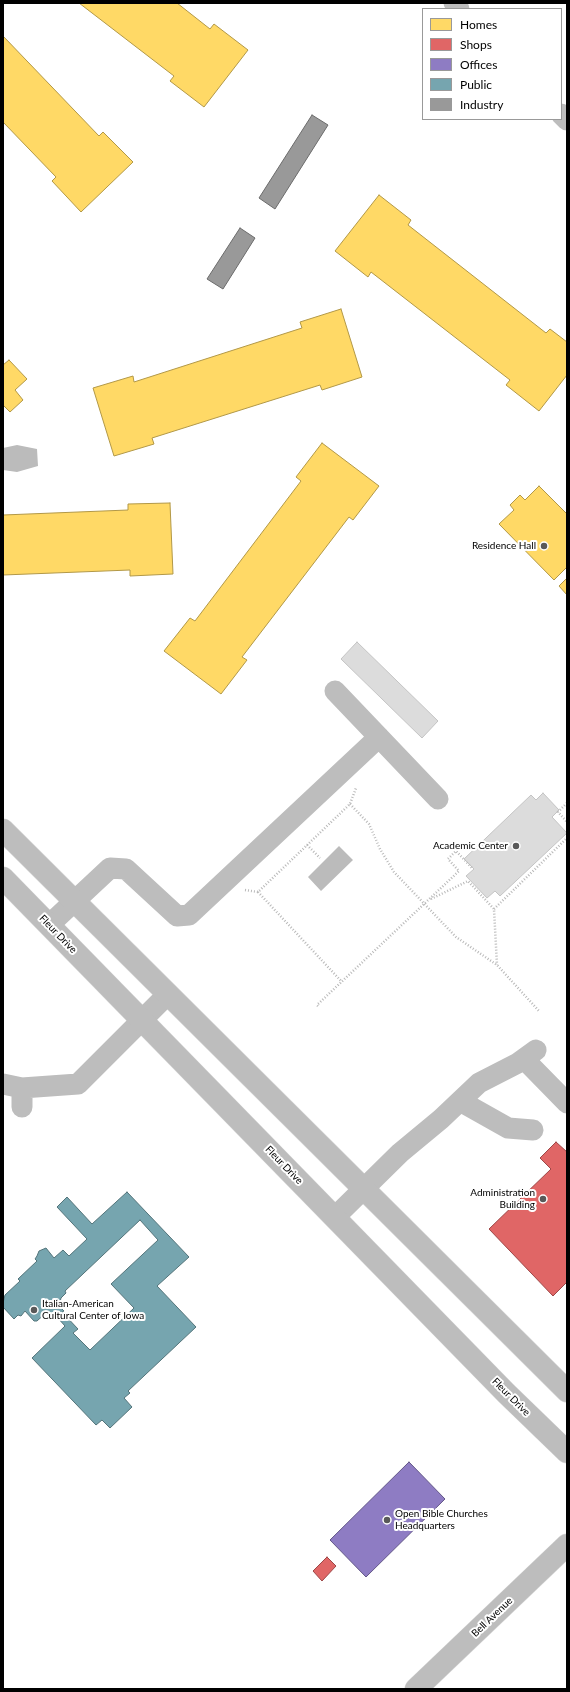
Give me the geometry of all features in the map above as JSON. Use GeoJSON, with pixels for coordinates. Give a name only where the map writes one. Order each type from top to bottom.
{"type":"FeatureCollection","features":[{"type":"Feature","properties":{"kind":"main road"},"geometry":{"type":"LineString","coordinates":[[3,830],[567,1391]]}},
{"type":"Feature","properties":{"kind":"main road","name":"Fleur Drive"},"geometry":{"type":"LineString","coordinates":[[3,878],[567,1452]]}},
{"type":"Feature","properties":{"kind":"main road","name":"Bell Avenue"},"geometry":{"type":"LineString","coordinates":[[416,1689],[567,1545]]}},
{"type":"Feature","properties":{"kind":"street"},"geometry":{"type":"LineString","coordinates":[[335,690],[438,799]]}},
{"type":"Feature","properties":{"kind":"street"},"geometry":{"type":"LineString","coordinates":[[49,925],[110,868],[126,869],[177,916],[189,915],[379,737]]}},
{"type":"Feature","properties":{"kind":"street"},"geometry":{"type":"LineString","coordinates":[[16,1093],[78,1084],[168,994]]}},
{"type":"Feature","properties":{"kind":"street"},"geometry":{"type":"LineString","coordinates":[[335,1217],[400,1153],[435,1135],[460,1102],[479,1083],[530,1055],[567,1103]]}},
{"type":"Feature","properties":{"kind":"street"},"geometry":{"type":"LineString","coordinates":[[460,1102],[508,1128],[533,1130]]}},
{"type":"Feature","properties":{"kind":"path"},"geometry":{"type":"LineString","coordinates":[[258,892],[350,804],[358,783]]}},
{"type":"Feature","properties":{"kind":"path"},"geometry":{"type":"LineString","coordinates":[[567,803],[558,812],[567,822]]}},
{"type":"Feature","properties":{"kind":"path"},"geometry":{"type":"LineString","coordinates":[[350,804],[369,824],[380,849],[394,872],[456,937],[497,965],[539,1011]]}},
{"type":"Feature","properties":{"kind":"path"},"geometry":{"type":"LineString","coordinates":[[494,909],[567,838]]}},
{"type":"Feature","properties":{"kind":"path"},"geometry":{"type":"LineString","coordinates":[[307,845],[320,858]]}},
{"type":"Feature","properties":{"kind":"path"},"geometry":{"type":"LineString","coordinates":[[318,1006],[317,1005],[459,871],[448,859],[456,851],[474,869]]}},
{"type":"Feature","properties":{"kind":"path"},"geometry":{"type":"LineString","coordinates":[[428,900],[468,881],[494,909],[497,965]]}},
{"type":"Feature","properties":{"kind":"path"},"geometry":{"type":"LineString","coordinates":[[242,890],[258,892],[342,982]]}},
{"type":"Feature","properties":{"kind":"shaded area"},"geometry":{"type":"Polygon","coordinates":[[[17,445],[37,449],[38,466],[17,472],[3,470],[3,448],[17,445]]]}},
{"type":"Feature","properties":{"kind":"shaded area"},"geometry":{"type":"Polygon","coordinates":[[[339,846],[353,860],[321,891],[308,877],[339,846]]]}},
{"type":"Feature","properties":{"kind":"building: Homes"},"geometry":{"type":"Polygon","coordinates":[[[79,3],[177,3],[210,29],[214,24],[248,50],[204,107],[170,81],[174,76],[79,3]]]}},
{"type":"Feature","properties":{"kind":"building: Homes"},"geometry":{"type":"Polygon","coordinates":[[[3,36],[99,136],[103,132],[133,162],[81,212],[52,181],[56,177],[3,122],[3,36]]]}},
{"type":"Feature","properties":{"kind":"building: Homes"},"geometry":{"type":"Polygon","coordinates":[[[379,195],[411,220],[408,225],[546,333],[550,329],[567,342],[567,375],[539,411],[506,385],[510,380],[371,272],[368,277],[335,251],[379,195]]]}},
{"type":"Feature","properties":{"kind":"building: Homes"},"geometry":{"type":"Polygon","coordinates":[[[341,309],[362,377],[322,390],[320,385],[152,438],[154,444],[114,456],[93,388],[133,376],[134,382],[302,328],[300,322],[341,309]]]}},
{"type":"Feature","properties":{"kind":"building: Homes"},"geometry":{"type":"Polygon","coordinates":[[[9,360],[27,379],[15,390],[23,400],[10,412],[3,405],[3,365],[9,360]]]}},
{"type":"Feature","properties":{"kind":"building: Homes"},"geometry":{"type":"Polygon","coordinates":[[[322,443],[379,486],[353,520],[349,517],[242,657],[247,660],[221,694],[164,651],[190,618],[195,621],[301,481],[296,477],[322,443]]]}},
{"type":"Feature","properties":{"kind":"building: Homes","name":"Residence Hall"},"geometry":{"type":"Polygon","coordinates":[[[539,486],[567,514],[567,567],[554,580],[499,524],[514,510],[510,505],[520,495],[525,500],[539,486]]]}},
{"type":"Feature","properties":{"kind":"building: Homes"},"geometry":{"type":"Polygon","coordinates":[[[170,503],[173,574],[130,576],[130,570],[3,575],[3,515],[128,510],[128,504],[170,503]]]}},
{"type":"Feature","properties":{"kind":"building: Homes"},"geometry":{"type":"Polygon","coordinates":[[[567,578],[567,595],[559,586],[567,578]]]}},
{"type":"Feature","properties":{"kind":"building: Shops","name":"Administration Building"},"geometry":{"type":"Polygon","coordinates":[[[556,1142],[567,1152],[567,1282],[553,1296],[489,1229],[551,1169],[540,1158],[556,1142]]]}},
{"type":"Feature","properties":{"kind":"building: Shops"},"geometry":{"type":"Polygon","coordinates":[[[327,1557],[336,1566],[322,1581],[313,1571],[327,1557]]]}},
{"type":"Feature","properties":{"kind":"building: Offices","name":"Open Bible Churches Headquarters"},"geometry":{"type":"Polygon","coordinates":[[[409,1462],[445,1499],[366,1577],[330,1540],[409,1462]]]}},
{"type":"Feature","properties":{"kind":"building: Public","name":"Italian-American Cultural Center of Iowa"},"geometry":{"type":"Polygon","coordinates":[[[127,1192],[189,1257],[157,1286],[196,1327],[128,1391],[130,1393],[124,1398],[132,1407],[110,1428],[102,1420],[96,1425],[32,1358],[65,1326],[57,1317],[55,1319],[48,1311],[37,1321],[34,1321],[25,1311],[21,1316],[18,1315],[14,1319],[3,1307],[5,1295],[20,1281],[18,1279],[37,1261],[35,1259],[39,1251],[46,1248],[54,1258],[63,1250],[69,1256],[87,1239],[57,1207],[67,1197],[92,1224],[127,1192]],[[140,1220],[65,1291],[66,1293],[61,1298],[59,1306],[64,1311],[62,1312],[78,1329],[73,1333],[90,1350],[134,1308],[111,1284],[158,1240],[140,1220]]]}},
{"type":"Feature","properties":{"kind":"building: Industry"},"geometry":{"type":"Polygon","coordinates":[[[312,115],[328,125],[275,209],[259,198],[312,115]]]}},
{"type":"Feature","properties":{"kind":"building: Industry"},"geometry":{"type":"Polygon","coordinates":[[[240,228],[255,238],[223,289],[207,279],[240,228]]]}},
{"type":"Feature","properties":{"kind":"building: Other"},"geometry":{"type":"Polygon","coordinates":[[[357,642],[438,721],[422,738],[341,659],[357,642]]]}},
{"type":"Feature","properties":{"kind":"building: Other","name":"Academic Center"},"geometry":{"type":"Polygon","coordinates":[[[543,793],[559,810],[552,817],[567,833],[500,896],[495,891],[487,898],[466,876],[474,869],[464,859],[531,795],[536,800],[543,793]]]}},
{"type":"Feature","properties":{"kind":"place","name":"Residence Hall"},"geometry":{"type":"Point","coordinates":[544,546]}},
{"type":"Feature","properties":{"kind":"place","name":"Academic Center"},"geometry":{"type":"Point","coordinates":[516,846]}},
{"type":"Feature","properties":{"kind":"place","name":"Administration Building"},"geometry":{"type":"Point","coordinates":[543,1199]}},
{"type":"Feature","properties":{"kind":"place","name":"Italian-American Cultural Center of Iowa"},"geometry":{"type":"Point","coordinates":[34,1310]}},
{"type":"Feature","properties":{"kind":"place","name":"Open Bible Churches Headquarters"},"geometry":{"type":"Point","coordinates":[387,1520]}}]}
